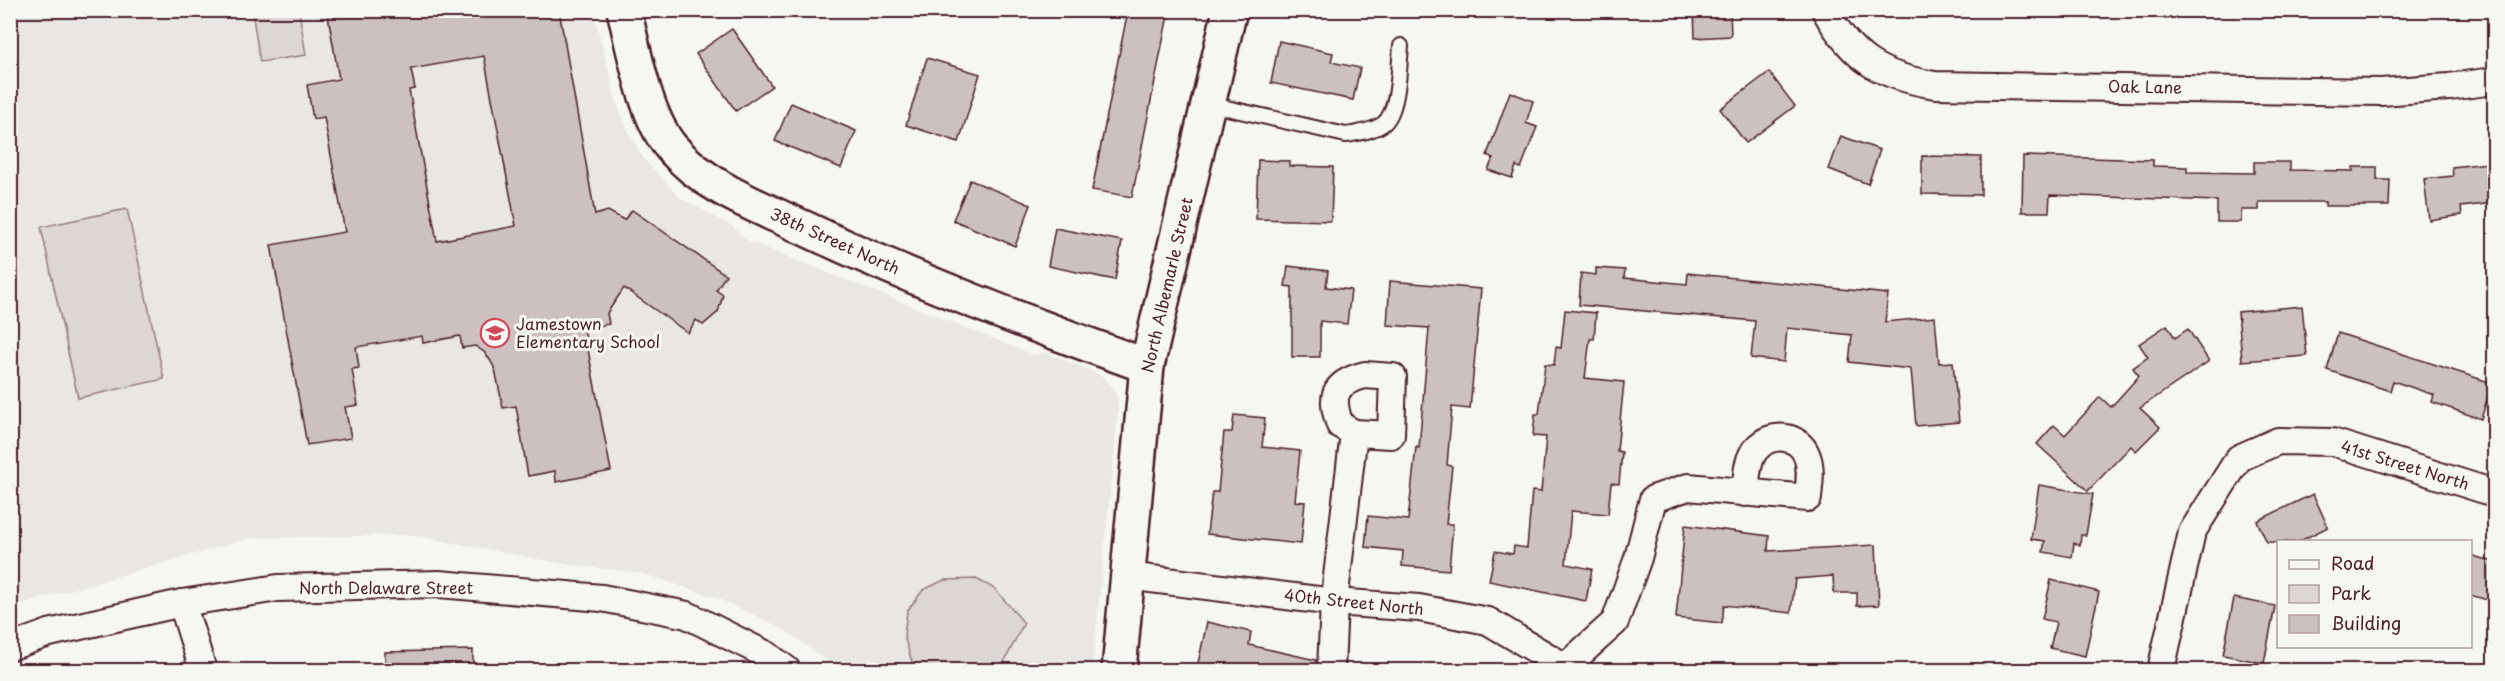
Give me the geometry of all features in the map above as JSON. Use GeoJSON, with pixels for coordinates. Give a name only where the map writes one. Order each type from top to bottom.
{"type":"FeatureCollection","features":[{"type":"Feature","properties":{"kind":"street","name":"38th Street North"},"geometry":{"type":"LineString","coordinates":[[624,10],[641,79],[656,120],[669,145],[691,168],[716,186],[832,241],[1000,313],[1147,366]]}},
{"type":"Feature","properties":{"kind":"street","name":"North Albemarle Street"},"geometry":{"type":"LineString","coordinates":[[1119,670],[1147,366],[1230,10]]}},
{"type":"Feature","properties":{"kind":"street","name":"Oak Lane"},"geometry":{"type":"LineString","coordinates":[[1825,10],[1838,32],[1856,52],[1878,69],[1903,80],[1935,85],[2381,92],[2494,81]]}},
{"type":"Feature","properties":{"kind":"street"},"geometry":{"type":"LineString","coordinates":[[1331,670],[1334,602],[1354,433]]}},
{"type":"Feature","properties":{"kind":"street","name":"41st Street North"},"geometry":{"type":"LineString","coordinates":[[2161,670],[2192,532],[2239,458],[2278,441],[2332,442],[2494,493]]}},
{"type":"Feature","properties":{"kind":"street"},"geometry":{"type":"LineString","coordinates":[[1566,669],[1615,622],[1638,558],[1653,499],[1688,487],[1745,493]]}},
{"type":"Feature","properties":{"kind":"street","name":"40th Street North"},"geometry":{"type":"LineString","coordinates":[[1127,576],[1334,602],[1419,608],[1488,621],[1566,669]]}},
{"type":"Feature","properties":{"kind":"street","name":"North Delaware Street"},"geometry":{"type":"LineString","coordinates":[[10,646],[49,633],[183,603],[278,588],[439,584],[602,598],[687,615],[767,655],[787,670]]}},
{"type":"Feature","properties":{"kind":"street"},"geometry":{"type":"LineString","coordinates":[[183,603],[203,670]]}},
{"type":"Feature","properties":{"kind":"lane"},"geometry":{"type":"LineString","coordinates":[[1209,104],[1346,135],[1368,130],[1384,124],[1394,110],[1401,46]]}},
{"type":"Feature","properties":{"kind":"shaded area","name":"Jamestown Elementary School"},"geometry":{"type":"Polygon","coordinates":[[[11,11],[593,11],[618,107],[629,133],[643,158],[679,197],[733,227],[746,240],[1034,355],[1045,352],[1104,377],[1111,386],[1117,397],[1118,413],[1092,670],[840,670],[782,628],[715,597],[641,573],[570,565],[412,535],[250,538],[11,607],[11,11]]]}},
{"type":"Feature","properties":{"kind":"green space"},"geometry":{"type":"Polygon","coordinates":[[[252,11],[299,11],[306,55],[260,62],[252,11]]]}},
{"type":"Feature","properties":{"kind":"green space"},"geometry":{"type":"Polygon","coordinates":[[[127,209],[164,379],[78,398],[41,227],[127,209]]]}},
{"type":"Feature","properties":{"kind":"green space"},"geometry":{"type":"Polygon","coordinates":[[[976,579],[995,589],[1024,623],[1000,670],[922,670],[913,665],[904,636],[907,611],[923,590],[944,580],[976,579]]]}},
{"type":"Feature","properties":{"kind":"building","name":"Jamestown Elementary School"},"geometry":{"type":"Polygon","coordinates":[[[327,10],[559,10],[595,215],[608,211],[624,220],[632,210],[726,275],[716,290],[723,295],[718,312],[703,325],[696,320],[688,333],[624,288],[607,313],[609,324],[584,329],[611,471],[556,482],[555,471],[528,476],[516,406],[503,408],[495,369],[490,360],[475,346],[462,348],[460,336],[423,343],[422,336],[356,347],[359,368],[352,369],[358,405],[345,407],[351,438],[307,445],[271,245],[345,232],[324,117],[313,119],[307,85],[339,79],[327,10]],[[484,56],[411,69],[415,89],[409,90],[437,241],[516,226],[484,56]]]}},
{"type":"Feature","properties":{"kind":"building"},"geometry":{"type":"Polygon","coordinates":[[[1128,10],[1169,10],[1132,197],[1092,190],[1128,10]]]}},
{"type":"Feature","properties":{"kind":"building"},"geometry":{"type":"Polygon","coordinates":[[[1694,10],[1730,10],[1731,36],[1695,38],[1694,10]]]}},
{"type":"Feature","properties":{"kind":"building"},"geometry":{"type":"Polygon","coordinates":[[[732,29],[772,86],[736,111],[696,54],[732,29]]]}},
{"type":"Feature","properties":{"kind":"building"},"geometry":{"type":"Polygon","coordinates":[[[1279,41],[1333,53],[1331,62],[1360,68],[1353,100],[1271,83],[1279,41]]]}},
{"type":"Feature","properties":{"kind":"building"},"geometry":{"type":"Polygon","coordinates":[[[927,58],[980,74],[959,142],[906,125],[927,58]]]}},
{"type":"Feature","properties":{"kind":"building"},"geometry":{"type":"Polygon","coordinates":[[[1769,72],[1795,106],[1746,143],[1720,109],[1769,72]]]}},
{"type":"Feature","properties":{"kind":"building"},"geometry":{"type":"Polygon","coordinates":[[[1510,92],[1533,101],[1526,123],[1537,127],[1521,168],[1516,166],[1512,178],[1488,170],[1493,158],[1487,155],[1510,92]]]}},
{"type":"Feature","properties":{"kind":"building"},"geometry":{"type":"Polygon","coordinates":[[[791,103],[856,131],[841,168],[775,141],[791,103]]]}},
{"type":"Feature","properties":{"kind":"building"},"geometry":{"type":"Polygon","coordinates":[[[1841,136],[1880,150],[1868,184],[1829,169],[1841,136]]]}},
{"type":"Feature","properties":{"kind":"building"},"geometry":{"type":"Polygon","coordinates":[[[1922,156],[1981,157],[1981,195],[1922,194],[1922,156]]]}},
{"type":"Feature","properties":{"kind":"building"},"geometry":{"type":"Polygon","coordinates":[[[2023,156],[2153,160],[2153,166],[2187,167],[2187,172],[2254,173],[2254,162],[2290,162],[2290,170],[2353,171],[2353,167],[2377,167],[2377,180],[2390,180],[2389,206],[2325,206],[2325,202],[2259,202],[2259,210],[2241,210],[2241,222],[2217,222],[2217,201],[2050,195],[2049,212],[2022,212],[2023,156]]]}},
{"type":"Feature","properties":{"kind":"building"},"geometry":{"type":"Polygon","coordinates":[[[1258,160],[1289,161],[1289,166],[1333,167],[1331,221],[1256,219],[1258,160]]]}},
{"type":"Feature","properties":{"kind":"building"},"geometry":{"type":"Polygon","coordinates":[[[2488,163],[2493,203],[2461,207],[2462,215],[2429,220],[2424,179],[2453,176],[2452,167],[2488,163]]]}},
{"type":"Feature","properties":{"kind":"building"},"geometry":{"type":"Polygon","coordinates":[[[970,180],[1031,205],[1015,246],[953,220],[970,180]]]}},
{"type":"Feature","properties":{"kind":"building"},"geometry":{"type":"Polygon","coordinates":[[[1055,228],[1122,241],[1115,280],[1048,266],[1055,228]]]}},
{"type":"Feature","properties":{"kind":"building"},"geometry":{"type":"Polygon","coordinates":[[[1288,266],[1328,271],[1326,287],[1351,290],[1347,324],[1320,321],[1320,357],[1292,357],[1292,287],[1285,286],[1288,266]]]}},
{"type":"Feature","properties":{"kind":"building"},"geometry":{"type":"Polygon","coordinates":[[[1596,268],[1625,270],[1624,278],[1687,284],[1688,273],[1888,294],[1885,322],[1935,317],[1939,363],[1953,362],[1959,422],[1916,426],[1911,369],[1849,362],[1852,335],[1787,328],[1784,362],[1751,358],[1755,321],[1579,305],[1581,273],[1596,275],[1596,268]]]}},
{"type":"Feature","properties":{"kind":"building"},"geometry":{"type":"Polygon","coordinates":[[[1390,281],[1481,289],[1470,409],[1452,407],[1447,465],[1452,466],[1446,524],[1453,524],[1449,570],[1402,566],[1403,551],[1365,547],[1368,516],[1408,520],[1416,447],[1419,448],[1429,328],[1387,325],[1390,281]]]}},
{"type":"Feature","properties":{"kind":"building"},"geometry":{"type":"Polygon","coordinates":[[[2302,306],[2307,356],[2242,361],[2238,312],[2302,306]]]}},
{"type":"Feature","properties":{"kind":"building"},"geometry":{"type":"Polygon","coordinates":[[[1565,310],[1596,313],[1594,339],[1590,339],[1585,378],[1624,382],[1617,451],[1622,452],[1619,484],[1611,483],[1608,514],[1571,511],[1566,564],[1592,569],[1586,601],[1489,581],[1495,551],[1513,554],[1514,546],[1527,548],[1532,491],[1541,492],[1546,437],[1533,436],[1535,414],[1539,414],[1545,364],[1554,365],[1556,347],[1561,348],[1565,310]]]}},
{"type":"Feature","properties":{"kind":"building"},"geometry":{"type":"Polygon","coordinates":[[[2167,325],[2175,338],[2188,329],[2209,361],[2140,408],[2160,427],[2136,451],[2131,446],[2088,491],[2037,444],[2054,425],[2065,435],[2100,397],[2111,407],[2139,376],[2133,368],[2148,357],[2139,344],[2167,325]]]}},
{"type":"Feature","properties":{"kind":"building"},"geometry":{"type":"Polygon","coordinates":[[[2338,333],[2492,383],[2481,419],[2432,402],[2434,395],[2393,381],[2390,391],[2327,370],[2338,333]]]}},
{"type":"Feature","properties":{"kind":"building"},"geometry":{"type":"Polygon","coordinates":[[[1234,415],[1265,418],[1262,447],[1300,451],[1295,501],[1305,502],[1301,544],[1207,534],[1212,492],[1218,492],[1224,432],[1232,432],[1234,415]]]}},
{"type":"Feature","properties":{"kind":"building"},"geometry":{"type":"Polygon","coordinates":[[[2039,485],[2093,494],[2086,535],[2081,535],[2080,545],[2074,543],[2072,557],[2043,552],[2045,541],[2031,539],[2039,485]]]}},
{"type":"Feature","properties":{"kind":"building"},"geometry":{"type":"Polygon","coordinates":[[[2313,494],[2328,527],[2302,540],[2267,542],[2257,521],[2313,494]]]}},
{"type":"Feature","properties":{"kind":"building"},"geometry":{"type":"Polygon","coordinates":[[[1685,525],[1769,536],[1768,551],[1876,545],[1879,605],[1857,606],[1857,593],[1834,593],[1833,576],[1795,579],[1791,613],[1724,605],[1722,623],[1676,618],[1685,525]]]}},
{"type":"Feature","properties":{"kind":"building"},"geometry":{"type":"Polygon","coordinates":[[[2472,556],[2494,562],[2494,602],[2472,596],[2472,556]]]}},
{"type":"Feature","properties":{"kind":"building"},"geometry":{"type":"Polygon","coordinates":[[[2051,580],[2099,592],[2085,656],[2050,648],[2056,622],[2042,619],[2051,580]]]}},
{"type":"Feature","properties":{"kind":"building"},"geometry":{"type":"Polygon","coordinates":[[[2234,598],[2275,606],[2264,663],[2223,655],[2234,598]]]}},
{"type":"Feature","properties":{"kind":"building"},"geometry":{"type":"Polygon","coordinates":[[[1207,622],[1251,632],[1249,645],[1316,660],[1316,670],[1208,670],[1197,668],[1207,622]]]}},
{"type":"Feature","properties":{"kind":"building"},"geometry":{"type":"Polygon","coordinates":[[[473,650],[473,670],[385,670],[385,652],[473,650]]]}},
{"type":"Feature","properties":{"kind":"place","name":"Jamestown Elementary School"},"geometry":{"type":"Point","coordinates":[495,333]}}]}
